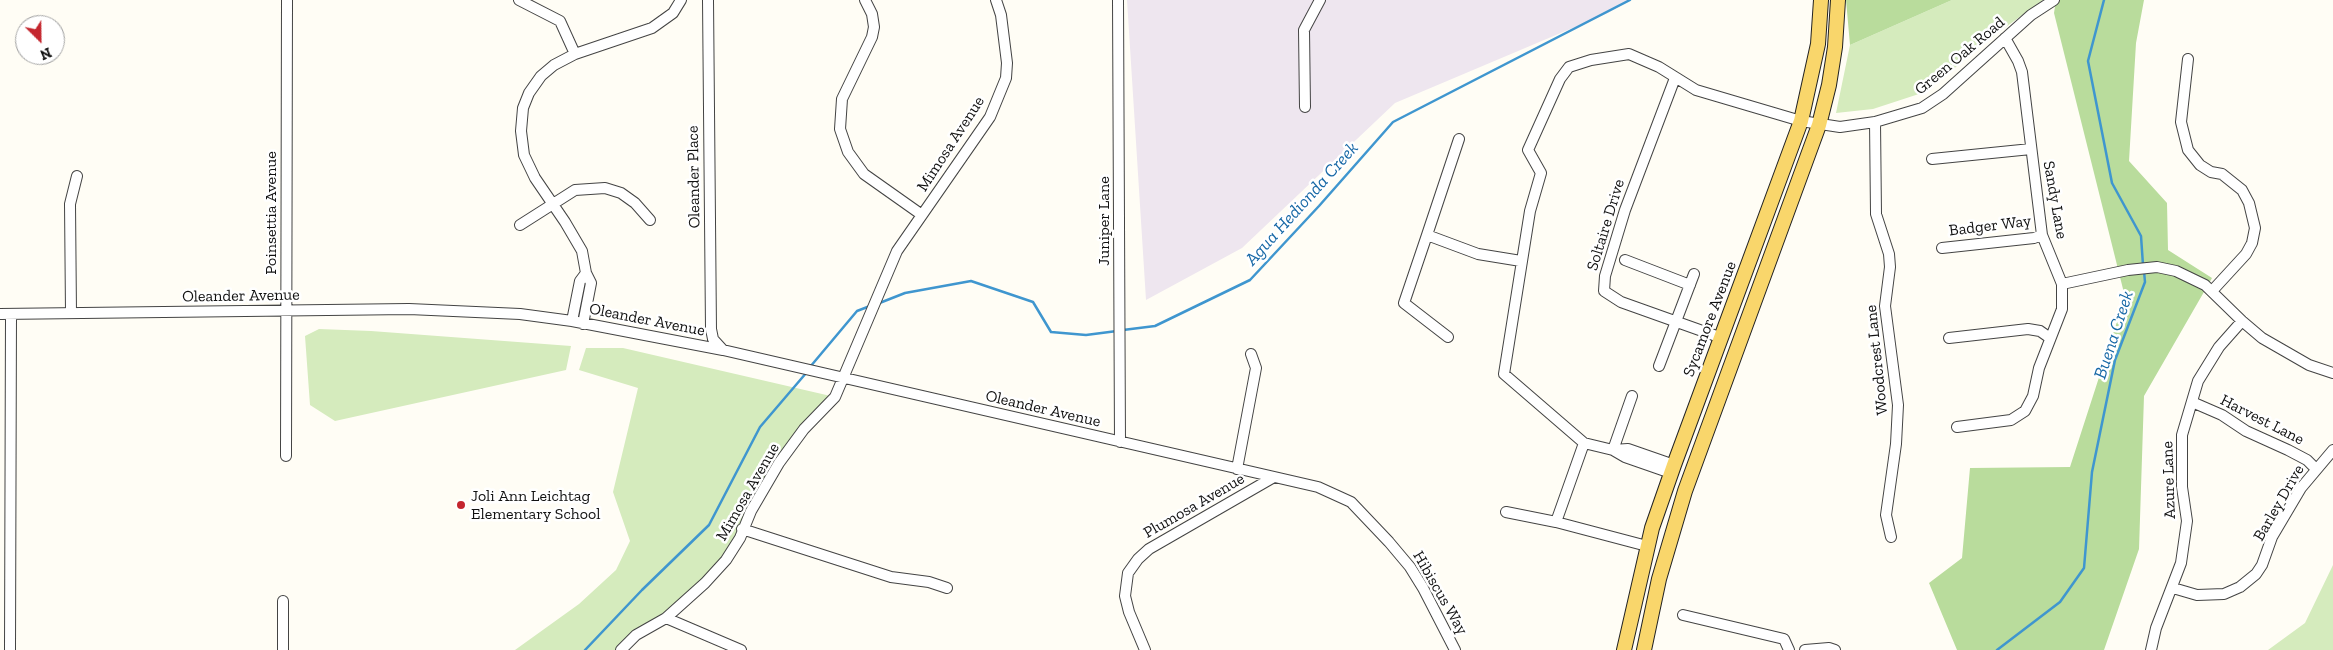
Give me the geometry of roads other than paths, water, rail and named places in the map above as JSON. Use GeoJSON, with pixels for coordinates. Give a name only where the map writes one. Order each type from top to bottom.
{"type":"FeatureCollection","features":[{"type":"Feature","properties":{"kind":"main road","name":"Sycamore Avenue"},"geometry":{"type":"LineString","coordinates":[[1624,650],[1647,546],[1672,469],[1801,121],[1818,44],[1821,0]]}},
{"type":"Feature","properties":{"kind":"main road"},"geometry":{"type":"LineString","coordinates":[[1644,650],[1659,579],[1685,491],[1819,125],[1833,56],[1838,0]]}},
{"type":"Feature","properties":{"kind":"street","name":"Poinsettia Avenue"},"geometry":{"type":"LineString","coordinates":[[286,456],[287,0]]}},
{"type":"Feature","properties":{"kind":"street"},"geometry":{"type":"LineString","coordinates":[[519,0],[560,21],[575,54]]}},
{"type":"Feature","properties":{"kind":"street"},"geometry":{"type":"LineString","coordinates":[[583,324],[591,283],[586,273],[582,251],[535,178],[524,155],[521,130],[523,108],[529,93],[541,76],[554,65],[575,54],[652,28],[673,14],[681,0]]}},
{"type":"Feature","properties":{"kind":"street","name":"Oleander Place"},"geometry":{"type":"LineString","coordinates":[[708,0],[711,330],[713,339],[723,350]]}},
{"type":"Feature","properties":{"kind":"street","name":"Mimosa Avenue"},"geometry":{"type":"LineString","coordinates":[[864,0],[872,14],[874,27],[872,37],[842,99],[840,129],[848,152],[864,174],[922,215]]}},
{"type":"Feature","properties":{"kind":"street","name":"Mimosa Avenue"},"geometry":{"type":"LineString","coordinates":[[621,650],[636,635],[666,618],[705,583],[726,560],[740,538],[742,529],[779,463],[804,429],[836,397],[897,251],[990,117],[1006,78],[1008,63],[1001,15],[996,0]]}},
{"type":"Feature","properties":{"kind":"street","name":"Juniper Lane"},"geometry":{"type":"LineString","coordinates":[[1118,0],[1120,442]]}},
{"type":"Feature","properties":{"kind":"street"},"geometry":{"type":"LineString","coordinates":[[1305,107],[1304,30],[1320,0]]}},
{"type":"Feature","properties":{"kind":"street","name":"Green Oak Road"},"geometry":{"type":"LineString","coordinates":[[1801,121],[1840,127],[1875,122],[1922,108],[1943,94],[2031,14],[2054,0]]}},
{"type":"Feature","properties":{"kind":"street","name":"Sandy Lane"},"geometry":{"type":"LineString","coordinates":[[1957,427],[2012,420],[2025,411],[2033,396],[2039,368],[2062,309],[2062,284],[2042,235],[2022,72],[2005,38]]}},
{"type":"Feature","properties":{"kind":"street"},"geometry":{"type":"LineString","coordinates":[[1672,469],[1628,449],[1613,450],[1584,443],[1504,374],[1530,211],[1541,173],[1528,150],[1560,79],[1569,67],[1609,56],[1629,54],[1635,56],[1659,67],[1696,90],[1801,121]]}},
{"type":"Feature","properties":{"kind":"street"},"geometry":{"type":"LineString","coordinates":[[2188,59],[2181,122],[2188,150],[2200,165],[2211,172],[2222,174],[2242,190],[2249,203],[2255,228],[2252,243],[2246,254],[2212,291]]}},
{"type":"Feature","properties":{"kind":"street","name":"Soltaire Drive"},"geometry":{"type":"LineString","coordinates":[[1675,78],[1625,210],[1605,276],[1604,291],[1621,302],[1722,338]]}},
{"type":"Feature","properties":{"kind":"street","name":"Woodcrest Lane"},"geometry":{"type":"LineString","coordinates":[[1875,122],[1876,214],[1889,254],[1890,267],[1885,306],[1898,405],[1896,444],[1886,515],[1891,537]]}},
{"type":"Feature","properties":{"kind":"street"},"geometry":{"type":"LineString","coordinates":[[1448,337],[1404,303],[1459,139]]}},
{"type":"Feature","properties":{"kind":"street"},"geometry":{"type":"LineString","coordinates":[[1932,158],[2031,150]]}},
{"type":"Feature","properties":{"kind":"street"},"geometry":{"type":"LineString","coordinates":[[71,313],[70,204],[77,176]]}},
{"type":"Feature","properties":{"kind":"street"},"geometry":{"type":"LineString","coordinates":[[520,225],[575,190],[605,188],[620,193],[635,203],[650,220]]}},
{"type":"Feature","properties":{"kind":"street"},"geometry":{"type":"LineString","coordinates":[[1427,235],[1478,254],[1522,261]]}},
{"type":"Feature","properties":{"kind":"street","name":"Badger Way"},"geometry":{"type":"LineString","coordinates":[[1942,248],[2034,238],[2042,235]]}},
{"type":"Feature","properties":{"kind":"street"},"geometry":{"type":"LineString","coordinates":[[1625,260],[1690,284]]}},
{"type":"Feature","properties":{"kind":"street"},"geometry":{"type":"LineString","coordinates":[[2062,284],[2128,270],[2157,267],[2176,271],[2205,285],[2262,338],[2309,366],[2333,373]]}},
{"type":"Feature","properties":{"kind":"street"},"geometry":{"type":"LineString","coordinates":[[572,321],[580,281],[586,273]]}},
{"type":"Feature","properties":{"kind":"street"},"geometry":{"type":"LineString","coordinates":[[1659,366],[1694,274]]}},
{"type":"Feature","properties":{"kind":"street","name":"Oleander Avenue"},"geometry":{"type":"LineString","coordinates":[[5,314],[409,308],[513,313],[572,321],[723,350],[1274,477]]}},
{"type":"Feature","properties":{"kind":"street"},"geometry":{"type":"LineString","coordinates":[[5,314],[10,650]]}},
{"type":"Feature","properties":{"kind":"street","name":"Azure Lane"},"geometry":{"type":"LineString","coordinates":[[2151,650],[2156,628],[2173,588],[2181,563],[2187,521],[2181,453],[2182,435],[2198,381],[2219,347],[2242,321]]}},
{"type":"Feature","properties":{"kind":"street"},"geometry":{"type":"LineString","coordinates":[[1949,338],[2028,329],[2040,331],[2050,338]]}},
{"type":"Feature","properties":{"kind":"street"},"geometry":{"type":"LineString","coordinates":[[1237,469],[1256,368],[1250,354]]}},
{"type":"Feature","properties":{"kind":"street"},"geometry":{"type":"LineString","coordinates":[[1613,450],[1632,396]]}},
{"type":"Feature","properties":{"kind":"street","name":"Harvest Lane"},"geometry":{"type":"LineString","coordinates":[[2192,402],[2222,415],[2246,431],[2307,460],[2316,468]]}},
{"type":"Feature","properties":{"kind":"street"},"geometry":{"type":"LineString","coordinates":[[1556,522],[1584,443]]}},
{"type":"Feature","properties":{"kind":"street","name":"Barley Drive"},"geometry":{"type":"LineString","coordinates":[[2173,588],[2197,595],[2224,594],[2240,587],[2256,574],[2262,565],[2272,537],[2301,488],[2333,450]]}},
{"type":"Feature","properties":{"kind":"street","name":"Plumosa Avenue"},"geometry":{"type":"LineString","coordinates":[[1145,650],[1128,612],[1125,596],[1128,573],[1138,559],[1149,549],[1274,477]]}},
{"type":"Feature","properties":{"kind":"street","name":"Hibiscus Way"},"geometry":{"type":"LineString","coordinates":[[1274,477],[1318,487],[1351,502],[1410,566],[1455,650]]}},
{"type":"Feature","properties":{"kind":"street"},"geometry":{"type":"LineString","coordinates":[[1506,512],[1556,522],[1647,546]]}},
{"type":"Feature","properties":{"kind":"street"},"geometry":{"type":"LineString","coordinates":[[742,529],[891,577],[929,582],[947,588]]}},
{"type":"Feature","properties":{"kind":"street"},"geometry":{"type":"LineString","coordinates":[[283,601],[283,650]]}},
{"type":"Feature","properties":{"kind":"street"},"geometry":{"type":"LineString","coordinates":[[1683,614],[1784,639],[1789,650]]}},
{"type":"Feature","properties":{"kind":"street"},"geometry":{"type":"LineString","coordinates":[[666,618],[741,650]]}},
{"type":"Feature","properties":{"kind":"street"},"geometry":{"type":"LineString","coordinates":[[1805,650],[1829,648],[1835,650]]}},
{"type":"Feature","properties":{"kind":"waterway","name":"Agua Hedionda Creek"},"geometry":{"type":"LineString","coordinates":[[1123,330],[1155,326],[1250,280],[1319,206],[1393,122],[1630,0]]}},
{"type":"Feature","properties":{"kind":"waterway","name":"Buena Creek"},"geometry":{"type":"LineString","coordinates":[[2104,0],[2088,61],[2112,183],[2141,236],[2143,265]]}},
{"type":"Feature","properties":{"kind":"waterway","name":"Buena Creek"},"geometry":{"type":"LineString","coordinates":[[1997,650],[2060,602],[2084,568],[2092,472],[2115,360],[2145,282],[2144,271]]}},
{"type":"Feature","properties":{"kind":"waterway","name":"Agua Hedionda Creek"},"geometry":{"type":"LineString","coordinates":[[877,304],[905,293],[971,281],[1033,302],[1051,332],[1086,335],[1117,331]]}},
{"type":"Feature","properties":{"kind":"waterway","name":"Agua Hedionda Creek"},"geometry":{"type":"LineString","coordinates":[[810,367],[857,311],[870,306]]}},
{"type":"Feature","properties":{"kind":"waterway","name":"Agua Hedionda Creek"},"geometry":{"type":"LineString","coordinates":[[585,650],[642,590],[709,525],[760,427],[807,372]]}},
{"type":"Feature","properties":{"kind":"place","name":"Joli Ann Leichtag Elementary School"},"geometry":{"type":"Point","coordinates":[461,505]}}]}
